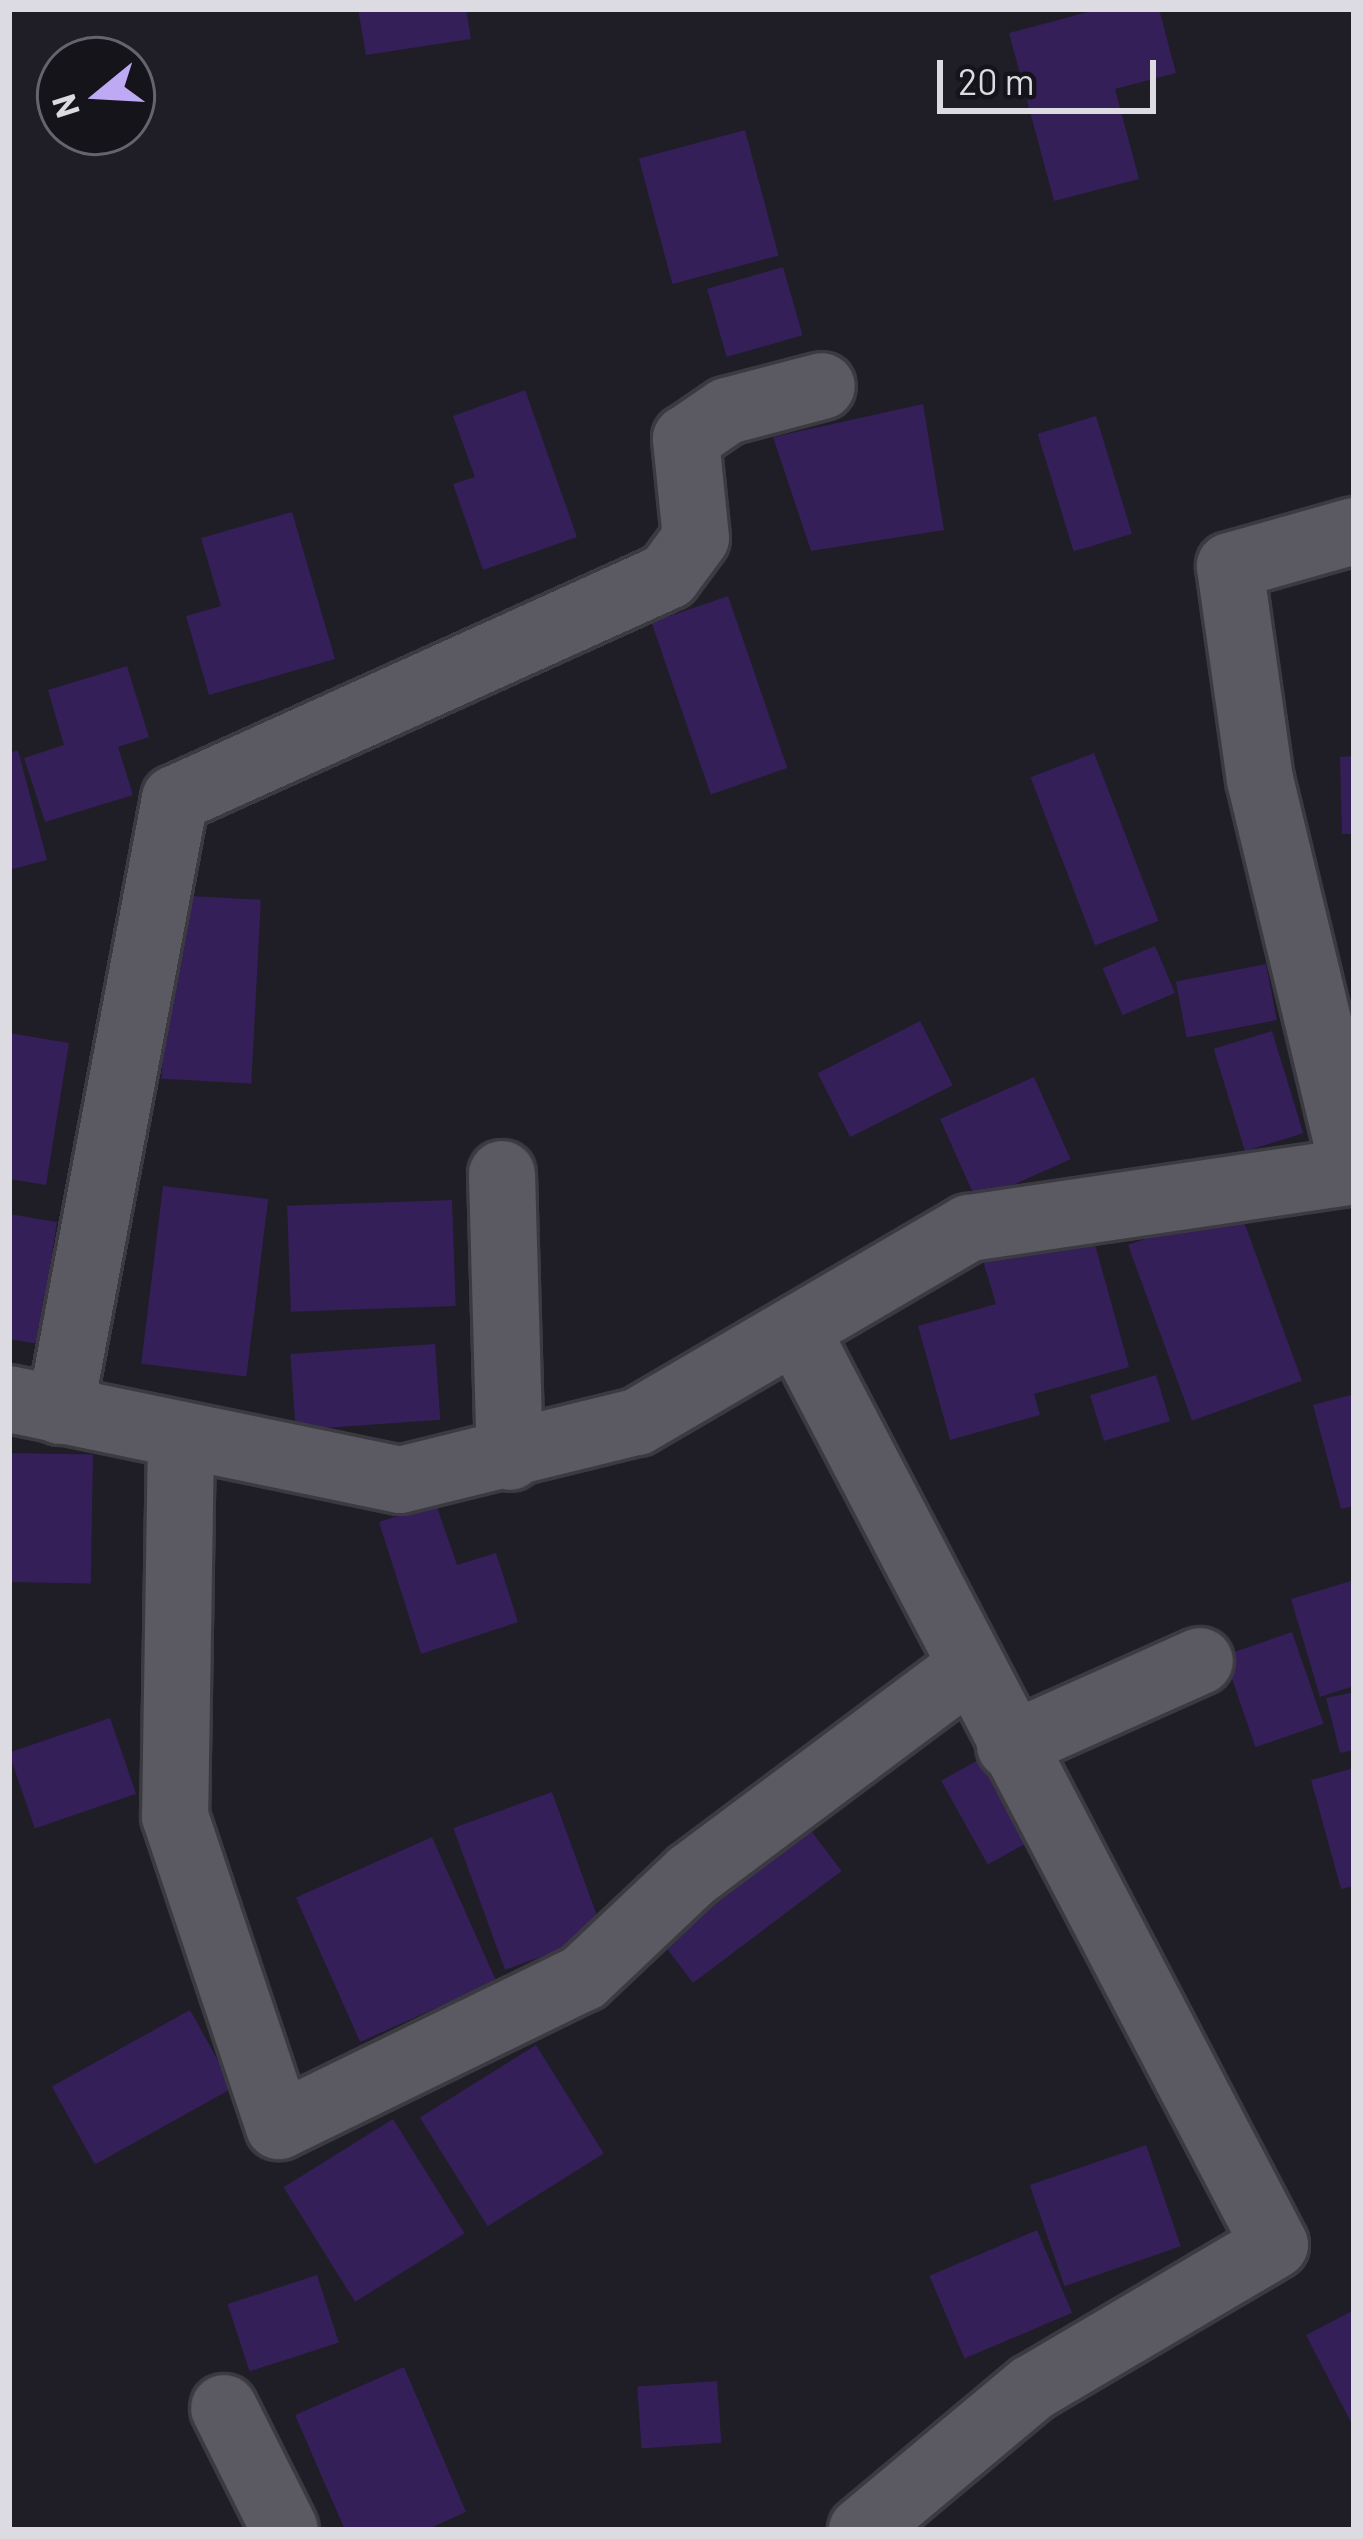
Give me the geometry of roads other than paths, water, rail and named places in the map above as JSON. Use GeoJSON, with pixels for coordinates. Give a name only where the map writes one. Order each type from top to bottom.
{"type":"FeatureCollection","features":[{"type":"Feature","properties":{"kind":"street"},"geometry":{"type":"LineString","coordinates":[[822,386],[728,411],[686,439],[696,538],[668,576],[175,799],[34,1405],[181,1440],[400,1480],[510,1457],[637,1422],[969,1228],[1354,1172],[1260,780],[1230,566],[1354,531]]}},
{"type":"Feature","properties":{"kind":"street"},"geometry":{"type":"LineString","coordinates":[[502,1174],[510,1457]]}},
{"type":"Feature","properties":{"kind":"street"},"geometry":{"type":"LineString","coordinates":[[796,1331],[1275,2246],[1032,2388],[862,2530]]}},
{"type":"Feature","properties":{"kind":"street"},"geometry":{"type":"LineString","coordinates":[[181,1440],[175,1816],[279,2126],[583,1978],[692,1875],[970,1668]]}},
{"type":"Feature","properties":{"kind":"street"},"geometry":{"type":"LineString","coordinates":[[1010,1745],[1200,1661]]}},
{"type":"Feature","properties":{"kind":"street"},"geometry":{"type":"LineString","coordinates":[[224,2408],[285,2530]]}}]}
